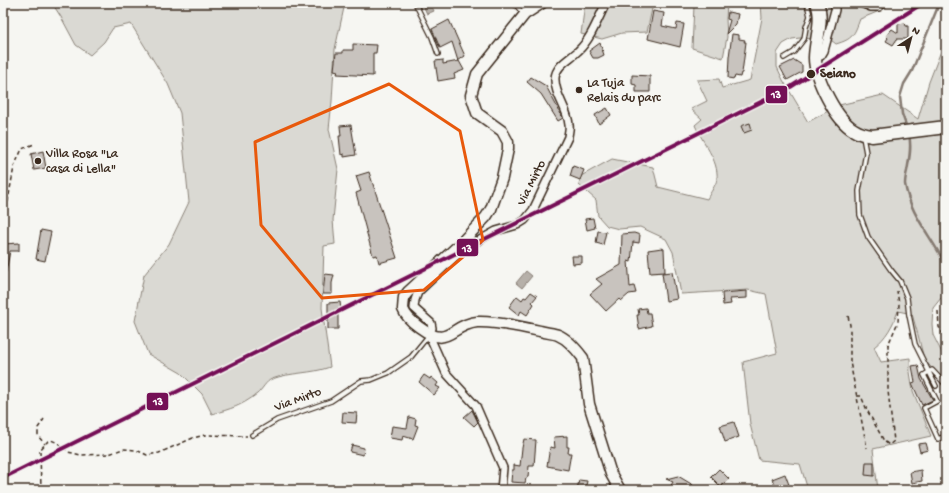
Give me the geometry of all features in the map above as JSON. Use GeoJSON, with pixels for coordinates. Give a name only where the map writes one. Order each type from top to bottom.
{"type":"FeatureCollection","features":[{"type":"Feature","properties":{"kind":"main road"},"geometry":{"type":"LineString","coordinates":[[817,3],[820,15],[815,58],[816,67],[819,81],[842,120],[853,130],[872,136],[946,127]]}},
{"type":"Feature","properties":{"kind":"street"},"geometry":{"type":"LineString","coordinates":[[542,3],[525,14],[477,74],[471,95],[477,113],[502,131],[508,142],[502,178],[491,209],[486,217],[460,244],[408,292],[404,297],[402,304],[404,313],[411,321],[429,335],[439,337],[450,334],[465,325],[477,322],[486,322],[522,327],[558,335],[565,339],[579,352],[583,358],[589,404],[611,474],[620,490]]}},
{"type":"Feature","properties":{"kind":"street","name":"Via Mirto"},"geometry":{"type":"LineString","coordinates":[[429,335],[432,328],[431,323],[414,308],[418,292],[455,257],[469,246],[496,231],[517,226],[525,220],[539,200],[568,137],[569,125],[555,88],[555,77],[557,70],[579,51],[592,32],[606,3]]}},
{"type":"Feature","properties":{"kind":"street"},"geometry":{"type":"LineString","coordinates":[[815,58],[821,56],[824,51],[835,10],[834,3]]}},
{"type":"Feature","properties":{"kind":"street"},"geometry":{"type":"LineString","coordinates":[[861,3],[872,7],[880,7],[883,3]]}},
{"type":"Feature","properties":{"kind":"street"},"geometry":{"type":"LineString","coordinates":[[429,335],[446,373],[476,406],[503,468],[502,490]]}},
{"type":"Feature","properties":{"kind":"lane"},"geometry":{"type":"LineString","coordinates":[[415,3],[435,43],[438,54]]}},
{"type":"Feature","properties":{"kind":"lane"},"geometry":{"type":"LineString","coordinates":[[514,3],[525,14]]}},
{"type":"Feature","properties":{"kind":"lane"},"geometry":{"type":"LineString","coordinates":[[784,58],[794,52],[804,39],[810,16],[807,3]]}},
{"type":"Feature","properties":{"kind":"lane"},"geometry":{"type":"LineString","coordinates":[[862,134],[866,152],[859,191],[860,215],[868,237],[890,270],[900,281],[907,298],[915,344],[936,386]]}},
{"type":"Feature","properties":{"kind":"lane","name":"Via Mirto"},"geometry":{"type":"LineString","coordinates":[[252,435],[277,420],[331,401],[361,381],[371,380],[388,373],[411,357],[429,335]]}},
{"type":"Feature","properties":{"kind":"lane"},"geometry":{"type":"LineString","coordinates":[[946,385],[932,370],[924,375],[937,401],[924,408],[938,439],[946,436]]}},
{"type":"Feature","properties":{"kind":"path"},"geometry":{"type":"LineString","coordinates":[[3,215],[7,206],[14,167],[22,149],[34,144]]}},
{"type":"Feature","properties":{"kind":"path"},"geometry":{"type":"LineString","coordinates":[[856,396],[861,396],[884,441],[889,445],[894,441],[888,391],[888,345],[898,322],[899,304],[897,291]]}},
{"type":"Feature","properties":{"kind":"path"},"geometry":{"type":"LineString","coordinates":[[938,311],[939,327],[946,339]]}},
{"type":"Feature","properties":{"kind":"path"},"geometry":{"type":"LineString","coordinates":[[848,316],[850,325],[850,362],[867,448]]}},
{"type":"Feature","properties":{"kind":"path"},"geometry":{"type":"LineString","coordinates":[[44,419],[38,428],[38,436],[45,444]]}},
{"type":"Feature","properties":{"kind":"path"},"geometry":{"type":"LineString","coordinates":[[41,490],[42,477],[40,450],[51,440],[58,443],[68,452],[81,455],[109,454],[123,450],[136,450],[147,454],[159,453],[193,438],[205,435],[252,435]]}},
{"type":"Feature","properties":{"kind":"highlighted area"},"geometry":{"type":"Polygon","coordinates":[[[389,84],[460,131],[483,240],[424,290],[322,298],[261,225],[255,142],[389,84]]]}},
{"type":"Feature","properties":{"kind":"shaded area"},"geometry":{"type":"Polygon","coordinates":[[[52,3],[345,3],[335,49],[329,129],[338,169],[333,220],[335,244],[324,246],[322,308],[330,367],[272,379],[257,394],[241,404],[212,414],[202,394],[181,373],[148,354],[135,321],[144,275],[169,244],[189,202],[180,113],[168,84],[131,24],[113,28],[104,42],[90,55],[76,45],[52,3]]]}},
{"type":"Feature","properties":{"kind":"shaded area"},"geometry":{"type":"Polygon","coordinates":[[[422,3],[430,3],[434,11],[427,14],[422,3]]]}},
{"type":"Feature","properties":{"kind":"shaded area"},"geometry":{"type":"Polygon","coordinates":[[[585,3],[727,3],[727,37],[723,58],[692,48],[694,6],[653,4],[647,32],[622,33],[602,39],[581,34],[585,3]]]}},
{"type":"Feature","properties":{"kind":"shaded area"},"geometry":{"type":"Polygon","coordinates":[[[761,3],[890,3],[882,10],[860,19],[852,36],[842,42],[836,44],[831,40],[800,38],[792,39],[783,44],[777,53],[777,67],[808,122],[839,105],[883,95],[918,119],[929,82],[946,38],[946,298],[941,298],[933,308],[932,324],[933,335],[946,361],[946,385],[924,359],[912,314],[898,311],[889,331],[874,347],[881,362],[910,358],[910,372],[913,391],[931,436],[873,449],[878,490],[808,490],[800,464],[759,460],[750,424],[743,362],[777,353],[766,294],[748,290],[681,294],[673,252],[666,239],[640,227],[619,229],[607,226],[598,216],[596,200],[579,185],[581,176],[612,159],[653,167],[658,187],[707,199],[717,179],[717,172],[713,158],[695,125],[702,119],[691,109],[707,101],[697,80],[719,79],[722,88],[750,80],[762,18],[761,3]]]}},
{"type":"Feature","properties":{"kind":"shaded area"},"geometry":{"type":"Polygon","coordinates":[[[526,271],[532,276],[522,288],[516,283],[526,271]]]}},
{"type":"Feature","properties":{"kind":"building"},"geometry":{"type":"Polygon","coordinates":[[[653,11],[664,13],[662,26],[676,29],[677,23],[684,24],[680,47],[648,39],[653,11]]]}},
{"type":"Feature","properties":{"kind":"building"},"geometry":{"type":"Polygon","coordinates":[[[728,12],[738,14],[736,24],[726,34],[730,20],[727,19],[728,12]]]}},
{"type":"Feature","properties":{"kind":"building"},"geometry":{"type":"Polygon","coordinates":[[[449,20],[465,56],[458,61],[452,42],[440,48],[432,29],[449,20]]]}},
{"type":"Feature","properties":{"kind":"building"},"geometry":{"type":"Polygon","coordinates":[[[905,23],[906,26],[908,26],[908,39],[897,39],[893,45],[886,41],[888,38],[886,36],[892,29],[898,33],[898,24],[905,23]]]}},
{"type":"Feature","properties":{"kind":"building"},"geometry":{"type":"Polygon","coordinates":[[[732,34],[739,35],[739,39],[745,40],[744,42],[746,42],[742,73],[740,77],[735,76],[734,79],[728,78],[732,34]]]}},
{"type":"Feature","properties":{"kind":"building"},"geometry":{"type":"Polygon","coordinates":[[[600,43],[604,55],[598,58],[593,58],[589,51],[600,43]]]}},
{"type":"Feature","properties":{"kind":"building"},"geometry":{"type":"Polygon","coordinates":[[[353,44],[377,45],[376,53],[373,53],[373,76],[337,74],[338,71],[334,70],[336,53],[343,53],[343,50],[353,50],[353,44]]]}},
{"type":"Feature","properties":{"kind":"building"},"geometry":{"type":"Polygon","coordinates":[[[443,60],[443,64],[459,61],[464,70],[454,74],[455,78],[438,81],[435,61],[443,60]]]}},
{"type":"Feature","properties":{"kind":"building"},"geometry":{"type":"Polygon","coordinates":[[[794,60],[802,65],[802,72],[787,80],[780,67],[794,60]]]}},
{"type":"Feature","properties":{"kind":"building"},"geometry":{"type":"Polygon","coordinates":[[[632,75],[650,76],[650,92],[636,92],[636,85],[632,84],[632,75]]]}},
{"type":"Feature","properties":{"kind":"building"},"geometry":{"type":"Polygon","coordinates":[[[531,77],[546,86],[563,118],[558,121],[541,94],[527,82],[531,77]]]}},
{"type":"Feature","properties":{"kind":"building"},"geometry":{"type":"Polygon","coordinates":[[[607,108],[611,115],[599,124],[595,115],[607,108]]]}},
{"type":"Feature","properties":{"kind":"building"},"geometry":{"type":"Polygon","coordinates":[[[750,123],[752,130],[744,133],[741,126],[750,123]]]}},
{"type":"Feature","properties":{"kind":"building"},"geometry":{"type":"Polygon","coordinates":[[[351,125],[356,155],[344,157],[344,154],[341,155],[339,136],[341,136],[340,126],[351,125]]]}},
{"type":"Feature","properties":{"kind":"building","name":"Villa Rosa \"La casa di Lella\""},"geometry":{"type":"Polygon","coordinates":[[[43,151],[46,168],[34,170],[31,154],[43,151]]]}},
{"type":"Feature","properties":{"kind":"building"},"geometry":{"type":"Polygon","coordinates":[[[573,166],[584,170],[580,180],[570,176],[573,166]]]}},
{"type":"Feature","properties":{"kind":"building"},"geometry":{"type":"Polygon","coordinates":[[[369,172],[397,258],[379,263],[377,255],[373,256],[356,193],[361,191],[356,176],[369,172]]]}},
{"type":"Feature","properties":{"kind":"building"},"geometry":{"type":"Polygon","coordinates":[[[593,218],[595,228],[587,230],[585,219],[593,218]]]}},
{"type":"Feature","properties":{"kind":"building"},"geometry":{"type":"Polygon","coordinates":[[[41,230],[51,232],[45,261],[36,259],[41,230]]]}},
{"type":"Feature","properties":{"kind":"building"},"geometry":{"type":"Polygon","coordinates":[[[598,231],[606,232],[603,245],[596,243],[598,231]]]}},
{"type":"Feature","properties":{"kind":"building"},"geometry":{"type":"Polygon","coordinates":[[[634,233],[640,235],[639,243],[633,242],[631,262],[628,261],[630,287],[634,286],[636,293],[629,294],[621,301],[619,299],[606,311],[590,294],[602,284],[596,279],[621,265],[622,234],[634,233]]]}},
{"type":"Feature","properties":{"kind":"building"},"geometry":{"type":"Polygon","coordinates":[[[19,243],[19,251],[10,251],[6,272],[3,272],[3,244],[19,243]]]}},
{"type":"Feature","properties":{"kind":"building"},"geometry":{"type":"Polygon","coordinates":[[[664,249],[665,272],[650,273],[648,250],[664,249]]]}},
{"type":"Feature","properties":{"kind":"building"},"geometry":{"type":"Polygon","coordinates":[[[572,256],[582,256],[582,263],[573,264],[572,256]]]}},
{"type":"Feature","properties":{"kind":"building"},"geometry":{"type":"Polygon","coordinates":[[[672,272],[677,299],[666,301],[662,273],[672,272]]]}},
{"type":"Feature","properties":{"kind":"building"},"geometry":{"type":"Polygon","coordinates":[[[325,274],[334,275],[332,294],[323,294],[325,274]]]}},
{"type":"Feature","properties":{"kind":"building"},"geometry":{"type":"Polygon","coordinates":[[[747,291],[747,298],[730,299],[731,304],[723,305],[722,293],[747,291]]]}},
{"type":"Feature","properties":{"kind":"building"},"geometry":{"type":"Polygon","coordinates":[[[531,292],[537,296],[532,302],[534,304],[527,315],[521,311],[519,315],[509,307],[517,296],[522,300],[531,292]]]}},
{"type":"Feature","properties":{"kind":"building"},"geometry":{"type":"Polygon","coordinates":[[[340,302],[341,310],[338,310],[338,329],[328,329],[328,303],[340,302]]]}},
{"type":"Feature","properties":{"kind":"building"},"geometry":{"type":"Polygon","coordinates":[[[646,308],[647,313],[650,313],[652,326],[639,329],[637,315],[639,315],[638,309],[646,308]]]}},
{"type":"Feature","properties":{"kind":"building"},"geometry":{"type":"Polygon","coordinates":[[[918,365],[921,379],[933,400],[922,405],[912,383],[915,382],[912,366],[918,365]]]}},
{"type":"Feature","properties":{"kind":"building"},"geometry":{"type":"Polygon","coordinates":[[[424,375],[430,379],[431,377],[438,383],[436,386],[440,388],[434,395],[419,382],[424,375]]]}},
{"type":"Feature","properties":{"kind":"building"},"geometry":{"type":"Polygon","coordinates":[[[472,410],[478,422],[474,426],[464,417],[472,410]]]}},
{"type":"Feature","properties":{"kind":"building"},"geometry":{"type":"Polygon","coordinates":[[[343,412],[357,413],[356,423],[342,422],[343,412]]]}},
{"type":"Feature","properties":{"kind":"building"},"geometry":{"type":"Polygon","coordinates":[[[409,417],[416,419],[415,425],[418,426],[413,439],[403,436],[402,440],[390,438],[392,426],[407,428],[409,417]]]}},
{"type":"Feature","properties":{"kind":"building"},"geometry":{"type":"Polygon","coordinates":[[[734,422],[739,437],[725,442],[720,426],[734,422]]]}},
{"type":"Feature","properties":{"kind":"building"},"geometry":{"type":"Polygon","coordinates":[[[567,436],[567,447],[569,447],[568,453],[571,453],[568,470],[547,466],[550,447],[555,448],[554,437],[567,436]]]}},
{"type":"Feature","properties":{"kind":"building"},"geometry":{"type":"Polygon","coordinates":[[[524,439],[536,440],[534,466],[529,466],[528,477],[526,478],[525,483],[511,482],[514,465],[520,466],[524,439]]]}},
{"type":"Feature","properties":{"kind":"building"},"geometry":{"type":"Polygon","coordinates":[[[926,443],[928,450],[920,452],[918,444],[926,443]]]}},
{"type":"Feature","properties":{"kind":"building"},"geometry":{"type":"Polygon","coordinates":[[[352,445],[364,448],[363,455],[350,452],[352,445]]]}},
{"type":"Feature","properties":{"kind":"building"},"geometry":{"type":"Polygon","coordinates":[[[866,462],[874,462],[874,476],[865,475],[866,462]]]}},
{"type":"Feature","properties":{"kind":"building"},"geometry":{"type":"Polygon","coordinates":[[[719,469],[729,479],[721,487],[711,477],[719,469]]]}},
{"type":"Feature","properties":{"kind":"building"},"geometry":{"type":"Polygon","coordinates":[[[921,470],[922,481],[912,483],[910,472],[921,470]]]}},
{"type":"Feature","properties":{"kind":"building"},"geometry":{"type":"Polygon","coordinates":[[[785,474],[791,490],[777,490],[772,479],[785,474]]]}},
{"type":"Feature","properties":{"kind":"building"},"geometry":{"type":"Polygon","coordinates":[[[678,476],[693,485],[690,490],[676,490],[670,487],[673,482],[666,479],[678,476]]]}},
{"type":"Feature","properties":{"kind":"building"},"geometry":{"type":"Polygon","coordinates":[[[579,480],[587,481],[585,490],[577,490],[579,480]]]}},
{"type":"Feature","properties":{"kind":"waterway"},"geometry":{"type":"LineString","coordinates":[[907,128],[902,114],[900,97],[904,84],[912,71],[939,3]]}},
{"type":"Feature","properties":{"kind":"waterway"},"geometry":{"type":"LineString","coordinates":[[909,135],[910,153],[905,184],[908,195],[917,216],[946,266]]}},
{"type":"Feature","properties":{"kind":"transit line","name":"13"},"geometry":{"type":"LineString","coordinates":[[3,478],[789,88],[923,3]]}},
{"type":"Feature","properties":{"kind":"place","name":"Seiano"},"geometry":{"type":"Point","coordinates":[811,74]}},
{"type":"Feature","properties":{"kind":"place","name":"La Tuja Relais du parc"},"geometry":{"type":"Point","coordinates":[579,90]}},
{"type":"Feature","properties":{"kind":"place","name":"Villa Rosa \"La casa di Lella\""},"geometry":{"type":"Point","coordinates":[38,161]}}]}
